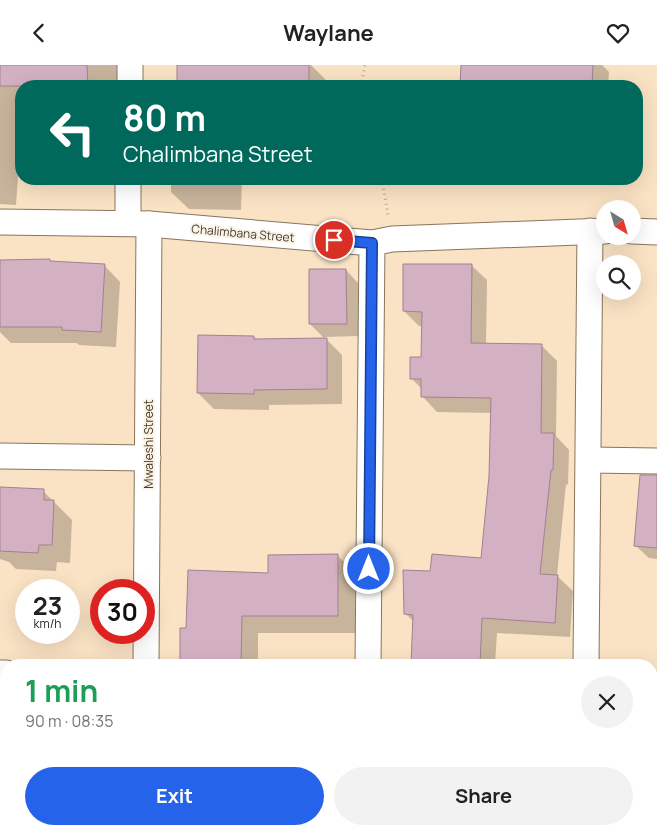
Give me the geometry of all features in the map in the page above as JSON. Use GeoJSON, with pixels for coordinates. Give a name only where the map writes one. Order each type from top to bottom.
{"type":"FeatureCollection","features":[{"type":"Feature","properties":{"kind":"street"},"geometry":{"type":"LineString","coordinates":[[130,65],[130,80]]}},
{"type":"Feature","properties":{"kind":"street","name":"Mwaleshi Street"},"geometry":{"type":"LineString","coordinates":[[129,185],[138,224],[148,458],[146,659]]}},
{"type":"Feature","properties":{"kind":"street","name":"Chalimbana Street"},"geometry":{"type":"LineString","coordinates":[[0,222],[138,224],[382,241],[596,231]]}},
{"type":"Feature","properties":{"kind":"street"},"geometry":{"type":"LineString","coordinates":[[641,231],[657,232]]}},
{"type":"Feature","properties":{"kind":"street"},"geometry":{"type":"LineString","coordinates":[[368,659],[382,241]]}},
{"type":"Feature","properties":{"kind":"street"},"geometry":{"type":"LineString","coordinates":[[586,659],[589,460],[597,245]]}},
{"type":"Feature","properties":{"kind":"street"},"geometry":{"type":"LineString","coordinates":[[0,456],[148,458]]}},
{"type":"Feature","properties":{"kind":"street"},"geometry":{"type":"LineString","coordinates":[[589,460],[657,461]]}},
{"type":"Feature","properties":{"kind":"path"},"geometry":{"type":"LineString","coordinates":[[361,80],[365,65]]}},
{"type":"Feature","properties":{"kind":"path"},"geometry":{"type":"LineString","coordinates":[[382,185],[382,241]]}},
{"type":"Feature","properties":{"kind":"building"},"geometry":{"type":"Polygon","coordinates":[[[0,65],[87,65],[88,80],[15,80],[15,86],[0,86],[0,65]]]}},
{"type":"Feature","properties":{"kind":"building"},"geometry":{"type":"Polygon","coordinates":[[[177,65],[309,65],[309,80],[177,80],[177,65]]]}},
{"type":"Feature","properties":{"kind":"building"},"geometry":{"type":"Polygon","coordinates":[[[461,65],[593,65],[592,80],[460,80],[461,65]]]}},
{"type":"Feature","properties":{"kind":"building"},"geometry":{"type":"Polygon","coordinates":[[[50,259],[50,261],[105,264],[101,332],[62,330],[62,327],[0,327],[0,260],[50,259]]]}},
{"type":"Feature","properties":{"kind":"building"},"geometry":{"type":"Polygon","coordinates":[[[403,264],[472,264],[471,343],[542,344],[541,433],[554,433],[553,470],[551,470],[540,574],[558,575],[555,623],[482,618],[480,659],[411,659],[413,615],[404,614],[403,570],[430,571],[432,554],[481,558],[489,476],[491,398],[421,397],[421,379],[410,379],[410,357],[421,357],[422,312],[403,311],[403,264]]]}},
{"type":"Feature","properties":{"kind":"building"},"geometry":{"type":"Polygon","coordinates":[[[309,269],[346,269],[347,324],[309,324],[309,269]]]}},
{"type":"Feature","properties":{"kind":"building"},"geometry":{"type":"Polygon","coordinates":[[[198,335],[254,336],[254,339],[327,338],[327,389],[254,390],[254,394],[197,393],[198,335]]]}},
{"type":"Feature","properties":{"kind":"building"},"geometry":{"type":"Polygon","coordinates":[[[640,475],[657,475],[657,548],[634,546],[640,475]]]}},
{"type":"Feature","properties":{"kind":"building"},"geometry":{"type":"Polygon","coordinates":[[[0,487],[44,489],[44,500],[54,500],[52,545],[39,545],[38,553],[0,551],[0,487]]]}},
{"type":"Feature","properties":{"kind":"building"},"geometry":{"type":"Polygon","coordinates":[[[338,554],[338,616],[242,616],[241,659],[180,659],[180,628],[186,628],[188,570],[268,573],[268,555],[338,554]]]}},
{"type":"Feature","properties":{"kind":"route"},"geometry":{"type":"LineString","coordinates":[[334,240],[372,243],[369,569]]}}]}
